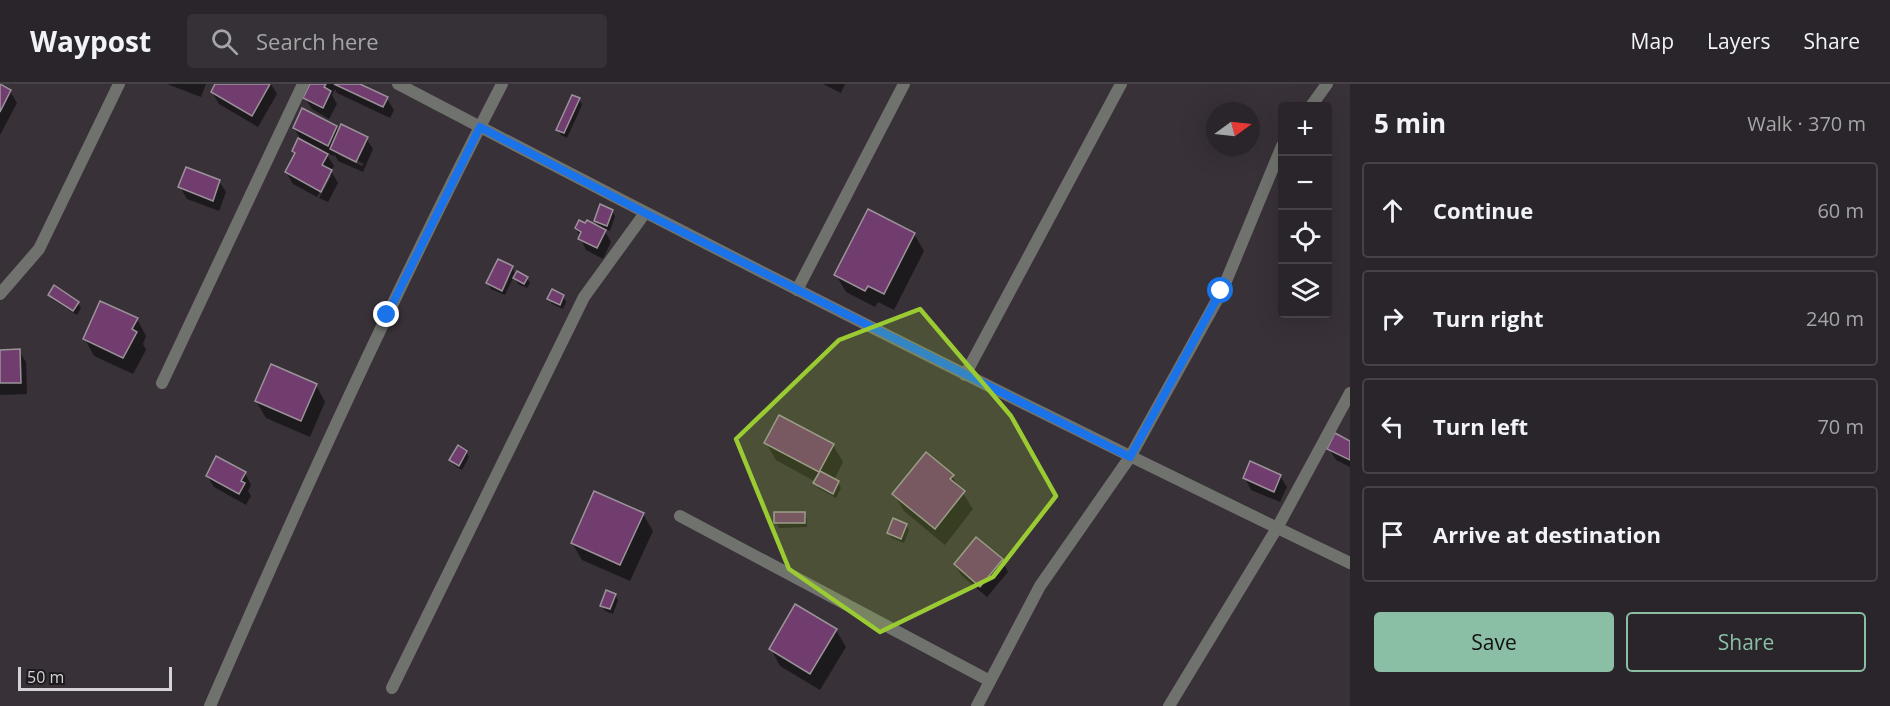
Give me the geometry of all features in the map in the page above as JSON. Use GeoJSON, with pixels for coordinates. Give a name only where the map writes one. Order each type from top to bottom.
{"type":"FeatureCollection","features":[{"type":"Feature","properties":{"kind":"street"},"geometry":{"type":"LineString","coordinates":[[0,294],[39,249],[119,84]]}},
{"type":"Feature","properties":{"kind":"street"},"geometry":{"type":"LineString","coordinates":[[162,383],[303,84]]}},
{"type":"Feature","properties":{"kind":"street"},"geometry":{"type":"LineString","coordinates":[[398,84],[645,213],[965,375],[1350,562]]}},
{"type":"Feature","properties":{"kind":"street"},"geometry":{"type":"LineString","coordinates":[[210,706],[286,530],[387,315],[502,84]]}},
{"type":"Feature","properties":{"kind":"street"},"geometry":{"type":"LineString","coordinates":[[796,290],[904,84]]}},
{"type":"Feature","properties":{"kind":"street"},"geometry":{"type":"LineString","coordinates":[[965,375],[1121,84]]}},
{"type":"Feature","properties":{"kind":"street"},"geometry":{"type":"LineString","coordinates":[[1314,102],[1327,84]]}},
{"type":"Feature","properties":{"kind":"street"},"geometry":{"type":"LineString","coordinates":[[976,706],[1040,586],[1130,457],[1221,291],[1278,156]]}},
{"type":"Feature","properties":{"kind":"street"},"geometry":{"type":"LineString","coordinates":[[393,688],[584,297],[645,213]]}},
{"type":"Feature","properties":{"kind":"street"},"geometry":{"type":"LineString","coordinates":[[1169,706],[1277,528],[1350,393]]}},
{"type":"Feature","properties":{"kind":"street"},"geometry":{"type":"LineString","coordinates":[[680,516],[990,681]]}},
{"type":"Feature","properties":{"kind":"highlighted area"},"geometry":{"type":"Polygon","coordinates":[[[920,309],[1011,416],[1056,496],[993,577],[880,632],[789,569],[736,439],[839,340],[920,309]]]}},
{"type":"Feature","properties":{"kind":"building"},"geometry":{"type":"Polygon","coordinates":[[[0,84],[11,90],[0,112],[0,84]]]}},
{"type":"Feature","properties":{"kind":"building"},"geometry":{"type":"Polygon","coordinates":[[[215,84],[270,84],[252,116],[211,92],[215,84]]]}},
{"type":"Feature","properties":{"kind":"building"},"geometry":{"type":"Polygon","coordinates":[[[310,84],[326,84],[324,87],[331,91],[323,108],[303,98],[310,84]]]}},
{"type":"Feature","properties":{"kind":"building"},"geometry":{"type":"Polygon","coordinates":[[[334,84],[360,84],[388,97],[383,107],[334,84]]]}},
{"type":"Feature","properties":{"kind":"building"},"geometry":{"type":"Polygon","coordinates":[[[572,95],[580,98],[564,133],[556,130],[572,95]]]}},
{"type":"Feature","properties":{"kind":"building"},"geometry":{"type":"Polygon","coordinates":[[[302,108],[337,126],[328,146],[293,128],[302,108]]]}},
{"type":"Feature","properties":{"kind":"building"},"geometry":{"type":"Polygon","coordinates":[[[341,124],[368,137],[356,162],[330,149],[341,124]]]}},
{"type":"Feature","properties":{"kind":"building"},"geometry":{"type":"Polygon","coordinates":[[[298,138],[328,154],[322,165],[332,170],[321,192],[285,172],[295,153],[292,151],[298,138]]]}},
{"type":"Feature","properties":{"kind":"building"},"geometry":{"type":"Polygon","coordinates":[[[186,167],[220,180],[213,201],[178,187],[186,167]]]}},
{"type":"Feature","properties":{"kind":"building"},"geometry":{"type":"Polygon","coordinates":[[[600,204],[613,210],[607,226],[594,221],[600,204]]]}},
{"type":"Feature","properties":{"kind":"building"},"geometry":{"type":"Polygon","coordinates":[[[868,209],[915,233],[884,294],[868,286],[865,291],[834,275],[868,209]]]}},
{"type":"Feature","properties":{"kind":"building"},"geometry":{"type":"Polygon","coordinates":[[[579,220],[585,223],[587,220],[606,230],[597,248],[578,239],[581,232],[575,228],[579,220]]]}},
{"type":"Feature","properties":{"kind":"building"},"geometry":{"type":"Polygon","coordinates":[[[498,259],[513,266],[502,291],[486,283],[498,259]]]}},
{"type":"Feature","properties":{"kind":"building"},"geometry":{"type":"Polygon","coordinates":[[[517,271],[528,277],[524,284],[513,278],[517,271]]]}},
{"type":"Feature","properties":{"kind":"building"},"geometry":{"type":"Polygon","coordinates":[[[54,285],[79,302],[73,311],[48,295],[54,285]]]}},
{"type":"Feature","properties":{"kind":"building"},"geometry":{"type":"Polygon","coordinates":[[[552,289],[564,295],[560,305],[547,299],[552,289]]]}},
{"type":"Feature","properties":{"kind":"building"},"geometry":{"type":"Polygon","coordinates":[[[100,301],[138,318],[132,329],[137,332],[123,358],[83,339],[100,301]]]}},
{"type":"Feature","properties":{"kind":"building"},"geometry":{"type":"Polygon","coordinates":[[[20,349],[21,383],[0,383],[0,350],[20,349]]]}},
{"type":"Feature","properties":{"kind":"building"},"geometry":{"type":"Polygon","coordinates":[[[271,364],[317,384],[301,421],[255,401],[271,364]]]}},
{"type":"Feature","properties":{"kind":"building"},"geometry":{"type":"Polygon","coordinates":[[[779,415],[834,444],[819,472],[764,443],[779,415]]]}},
{"type":"Feature","properties":{"kind":"building"},"geometry":{"type":"Polygon","coordinates":[[[1335,433],[1350,441],[1350,460],[1327,449],[1335,433]]]}},
{"type":"Feature","properties":{"kind":"building"},"geometry":{"type":"Polygon","coordinates":[[[458,445],[467,451],[459,466],[449,460],[458,445]]]}},
{"type":"Feature","properties":{"kind":"building"},"geometry":{"type":"Polygon","coordinates":[[[926,452],[954,475],[950,479],[965,491],[935,529],[892,494],[926,452]]]}},
{"type":"Feature","properties":{"kind":"building"},"geometry":{"type":"Polygon","coordinates":[[[216,456],[246,472],[241,481],[245,483],[239,494],[206,476],[216,456]]]}},
{"type":"Feature","properties":{"kind":"building"},"geometry":{"type":"Polygon","coordinates":[[[1250,461],[1281,475],[1274,492],[1243,478],[1250,461]]]}},
{"type":"Feature","properties":{"kind":"building"},"geometry":{"type":"Polygon","coordinates":[[[820,471],[839,481],[833,494],[813,483],[820,471]]]}},
{"type":"Feature","properties":{"kind":"building"},"geometry":{"type":"Polygon","coordinates":[[[594,491],[644,513],[620,565],[571,543],[594,491]]]}},
{"type":"Feature","properties":{"kind":"building"},"geometry":{"type":"Polygon","coordinates":[[[774,512],[805,512],[805,523],[774,523],[774,512]]]}},
{"type":"Feature","properties":{"kind":"building"},"geometry":{"type":"Polygon","coordinates":[[[893,518],[907,524],[901,539],[887,533],[893,518]]]}},
{"type":"Feature","properties":{"kind":"building"},"geometry":{"type":"Polygon","coordinates":[[[976,537],[1003,559],[980,587],[954,564],[976,537]]]}},
{"type":"Feature","properties":{"kind":"building"},"geometry":{"type":"Polygon","coordinates":[[[606,590],[616,594],[610,609],[600,606],[606,590]]]}},
{"type":"Feature","properties":{"kind":"building"},"geometry":{"type":"Polygon","coordinates":[[[795,604],[837,629],[810,674],[769,649],[795,604]]]}},
{"type":"Feature","properties":{"kind":"route"},"geometry":{"type":"LineString","coordinates":[[387,315],[480,127],[645,213],[1130,457],[1221,291]]}}]}
